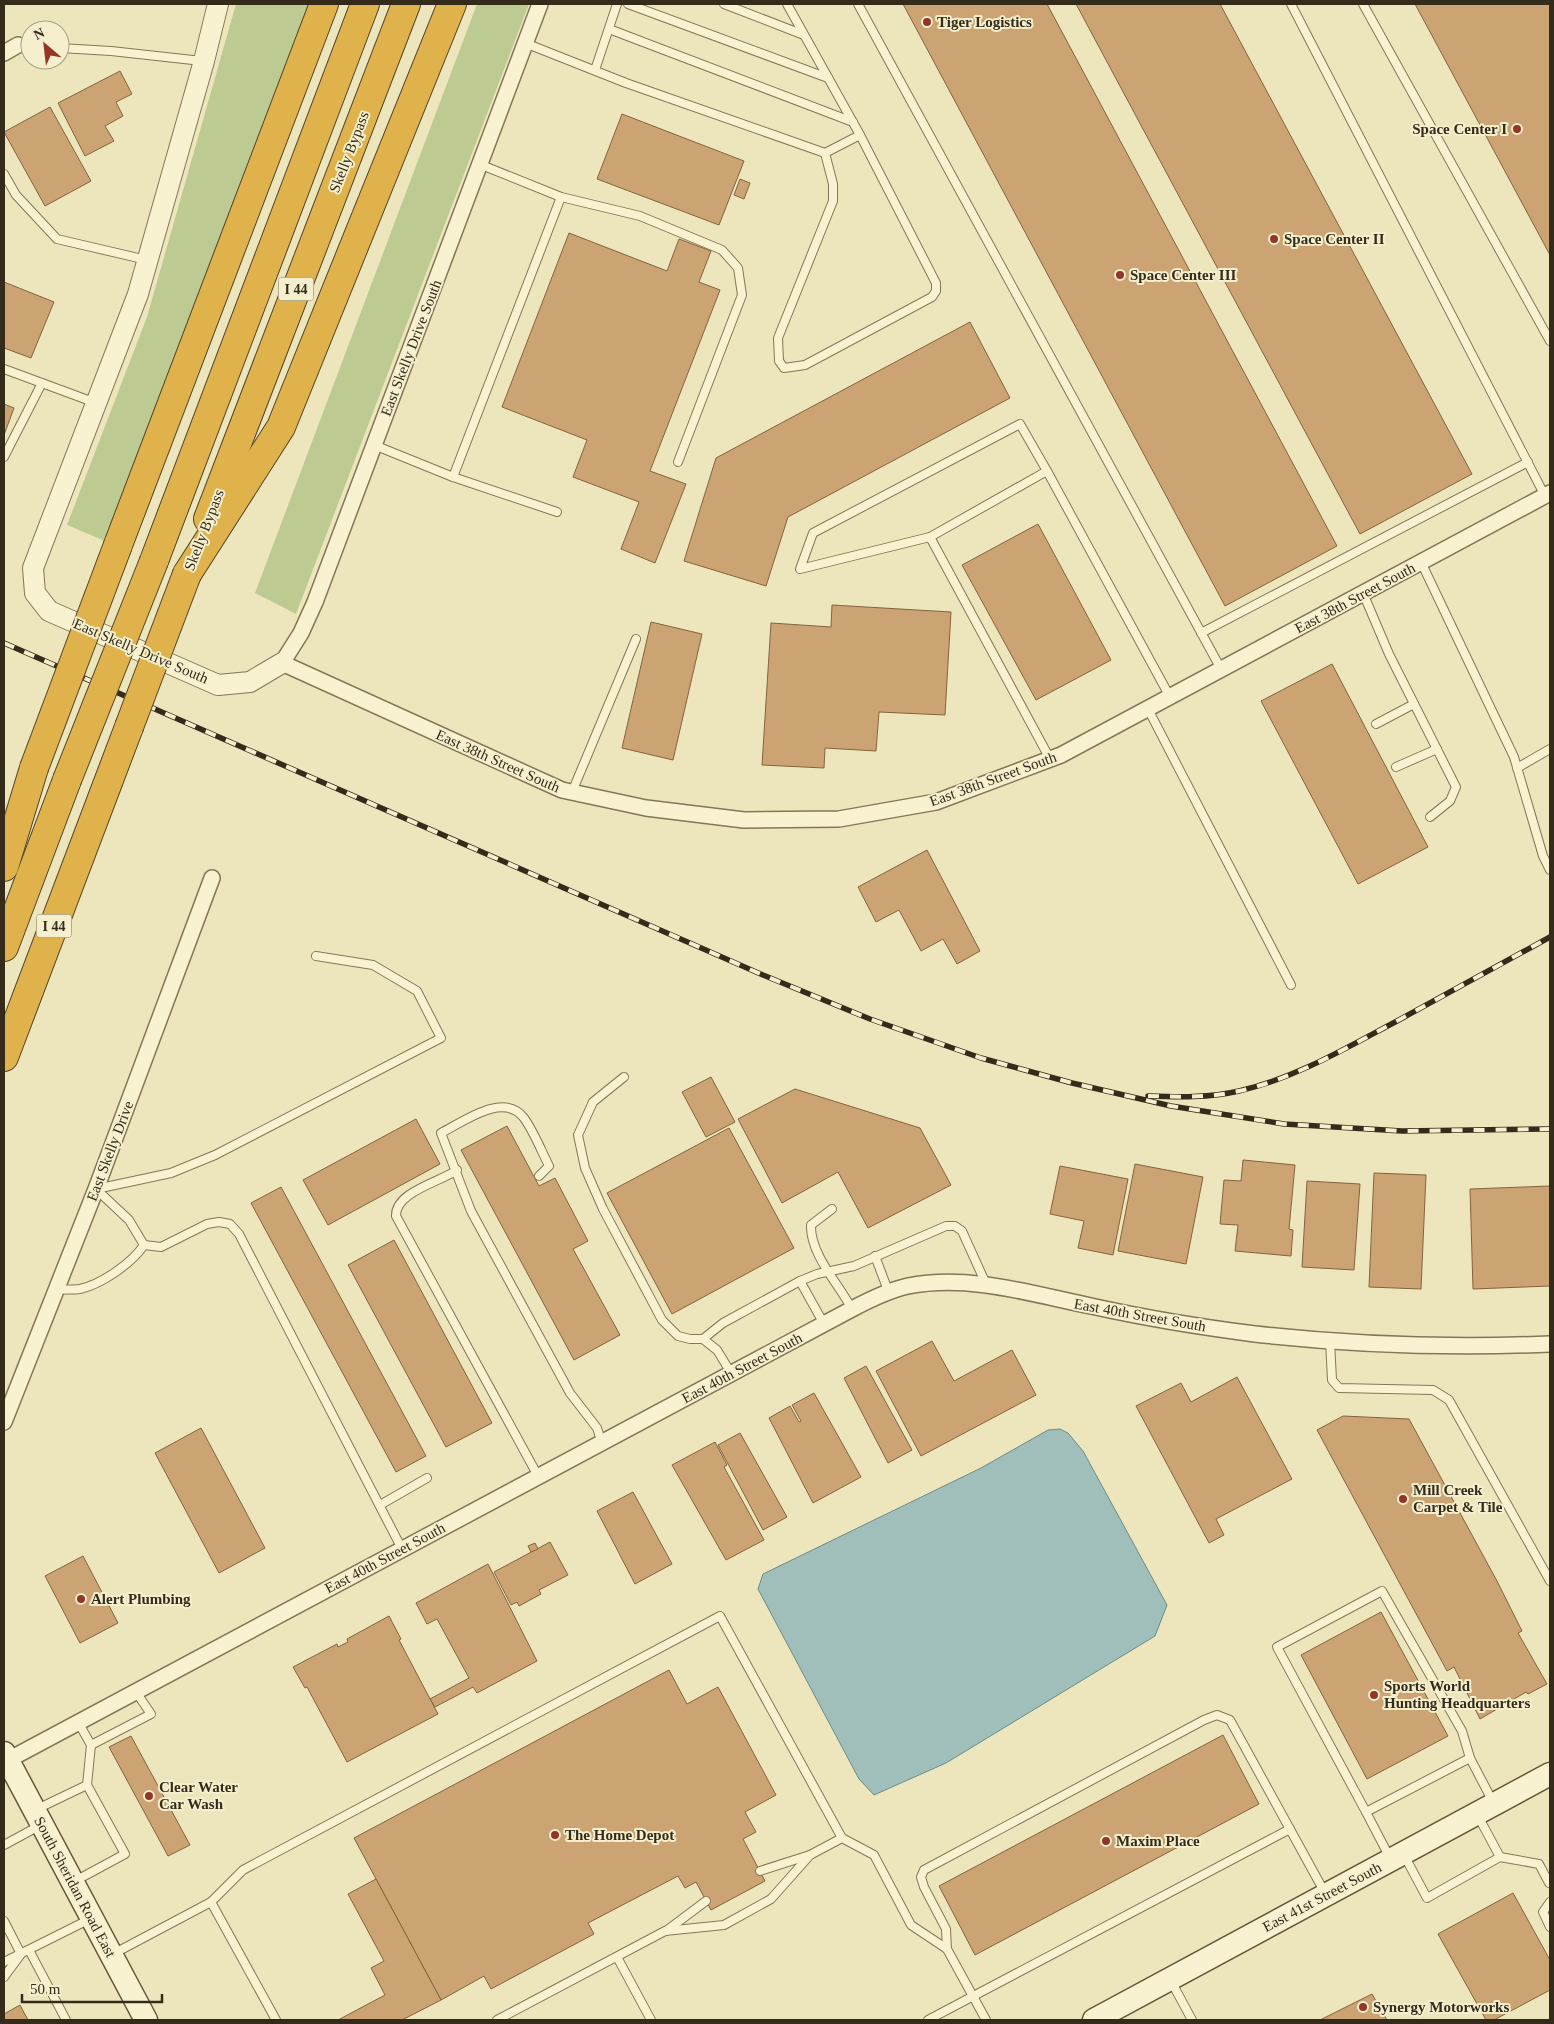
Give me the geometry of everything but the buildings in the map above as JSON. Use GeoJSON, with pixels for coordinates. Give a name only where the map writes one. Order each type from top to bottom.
{"type":"FeatureCollection","features":[{"type":"Feature","properties":{"kind":"highway"},"geometry":{"type":"LineString","coordinates":[[4,868],[34,768],[324,4]]}},
{"type":"Feature","properties":{"kind":"highway","name":"I 44"},"geometry":{"type":"LineString","coordinates":[[4,947],[67,780],[154,561],[365,4]]}},
{"type":"Feature","properties":{"kind":"highway","name":"Skelly Bypass"},"geometry":{"type":"LineString","coordinates":[[4,1057],[406,4]]}},
{"type":"Feature","properties":{"kind":"highway"},"geometry":{"type":"LineString","coordinates":[[187,574],[281,427],[452,4]]}},
{"type":"Feature","properties":{"kind":"main road","name":"South Sheridan Road East"},"geometry":{"type":"LineString","coordinates":[[6,1756],[146,2020]]}},
{"type":"Feature","properties":{"kind":"main road","name":"East 41st Street South"},"geometry":{"type":"LineString","coordinates":[[1094,2020],[1550,1774]]}},
{"type":"Feature","properties":{"kind":"street","name":"East Skelly Drive South"},"geometry":{"type":"LineString","coordinates":[[218,4],[204,61],[138,294],[33,568],[35,593],[49,611],[218,685],[250,682],[282,663],[301,633],[315,602],[540,4]]}},
{"type":"Feature","properties":{"kind":"street"},"geometry":{"type":"LineString","coordinates":[[4,53],[20,47]]}},
{"type":"Feature","properties":{"kind":"street","name":"East 38th Street South"},"geometry":{"type":"LineString","coordinates":[[282,663],[562,790],[646,808],[744,820],[839,819],[936,802],[1050,759],[1148,709],[1548,494]]}},
{"type":"Feature","properties":{"kind":"street","name":"East Skelly Drive"},"geometry":{"type":"LineString","coordinates":[[4,1422],[96,1189],[212,878]]}},
{"type":"Feature","properties":{"kind":"street","name":"East 40th Street South"},"geometry":{"type":"LineString","coordinates":[[6,1756],[136,1692],[852,1309],[889,1292],[908,1286],[946,1282],[986,1284],[1186,1324],[1330,1341],[1439,1346],[1550,1344]]}},
{"type":"Feature","properties":{"kind":"lane"},"geometry":{"type":"LineString","coordinates":[[595,70],[617,4]]}},
{"type":"Feature","properties":{"kind":"lane"},"geometry":{"type":"LineString","coordinates":[[628,4],[828,78]]}},
{"type":"Feature","properties":{"kind":"lane"},"geometry":{"type":"LineString","coordinates":[[724,4],[804,35]]}},
{"type":"Feature","properties":{"kind":"lane"},"geometry":{"type":"LineString","coordinates":[[787,4],[860,135],[936,283],[936,291],[932,297],[805,365],[784,368],[779,361],[777,353],[778,338],[833,201],[833,184],[825,153]]}},
{"type":"Feature","properties":{"kind":"lane"},"geometry":{"type":"LineString","coordinates":[[858,4],[1221,670]]}},
{"type":"Feature","properties":{"kind":"lane"},"geometry":{"type":"LineString","coordinates":[[1291,4],[1528,462],[1548,494]]}},
{"type":"Feature","properties":{"kind":"lane"},"geometry":{"type":"LineString","coordinates":[[1363,4],[1550,341]]}},
{"type":"Feature","properties":{"kind":"lane"},"geometry":{"type":"LineString","coordinates":[[609,29],[853,122]]}},
{"type":"Feature","properties":{"kind":"lane"},"geometry":{"type":"LineString","coordinates":[[525,43],[825,153],[860,135]]}},
{"type":"Feature","properties":{"kind":"lane"},"geometry":{"type":"LineString","coordinates":[[70,49],[204,61]]}},
{"type":"Feature","properties":{"kind":"lane"},"geometry":{"type":"LineString","coordinates":[[479,164],[561,197],[640,216],[722,250],[738,268],[742,294],[678,462]]}},
{"type":"Feature","properties":{"kind":"lane"},"geometry":{"type":"LineString","coordinates":[[4,174],[16,195],[57,239],[148,260]]}},
{"type":"Feature","properties":{"kind":"lane"},"geometry":{"type":"LineString","coordinates":[[453,476],[561,197]]}},
{"type":"Feature","properties":{"kind":"lane"},"geometry":{"type":"LineString","coordinates":[[4,369],[96,403]]}},
{"type":"Feature","properties":{"kind":"lane"},"geometry":{"type":"LineString","coordinates":[[4,457],[42,383]]}},
{"type":"Feature","properties":{"kind":"lane"},"geometry":{"type":"LineString","coordinates":[[1047,471],[930,538],[800,569],[813,533],[1020,424],[1047,471],[1170,697]]}},
{"type":"Feature","properties":{"kind":"lane"},"geometry":{"type":"LineString","coordinates":[[374,445],[453,476],[557,512]]}},
{"type":"Feature","properties":{"kind":"lane"},"geometry":{"type":"LineString","coordinates":[[1201,634],[1528,462]]}},
{"type":"Feature","properties":{"kind":"lane"},"geometry":{"type":"LineString","coordinates":[[930,538],[1050,759]]}},
{"type":"Feature","properties":{"kind":"lane"},"geometry":{"type":"LineString","coordinates":[[1421,562],[1514,757],[1543,856],[1550,870]]}},
{"type":"Feature","properties":{"kind":"lane"},"geometry":{"type":"LineString","coordinates":[[1363,593],[1389,654],[1456,787],[1450,801],[1430,817]]}},
{"type":"Feature","properties":{"kind":"lane"},"geometry":{"type":"LineString","coordinates":[[572,792],[636,639]]}},
{"type":"Feature","properties":{"kind":"lane"},"geometry":{"type":"LineString","coordinates":[[1376,724],[1414,704]]}},
{"type":"Feature","properties":{"kind":"lane"},"geometry":{"type":"LineString","coordinates":[[1148,709],[1291,985]]}},
{"type":"Feature","properties":{"kind":"lane"},"geometry":{"type":"LineString","coordinates":[[1396,767],[1437,749]]}},
{"type":"Feature","properties":{"kind":"lane"},"geometry":{"type":"LineString","coordinates":[[1517,768],[1550,750]]}},
{"type":"Feature","properties":{"kind":"lane"},"geometry":{"type":"LineString","coordinates":[[96,1189],[171,1173],[215,1155],[441,1038],[417,991],[373,965],[316,956]]}},
{"type":"Feature","properties":{"kind":"lane"},"geometry":{"type":"LineString","coordinates":[[624,1077],[594,1102],[578,1135],[586,1168],[603,1209],[662,1320],[678,1336],[690,1339],[703,1339],[718,1350],[731,1373]]}},
{"type":"Feature","properties":{"kind":"lane"},"geometry":{"type":"LineString","coordinates":[[539,1176],[549,1166],[523,1117],[511,1107],[493,1107],[441,1133],[457,1170],[471,1211],[570,1393],[597,1428],[602,1443]]}},
{"type":"Feature","properties":{"kind":"lane"},"geometry":{"type":"LineString","coordinates":[[457,1170],[444,1179],[425,1185],[401,1200],[396,1208],[396,1216],[538,1476]]}},
{"type":"Feature","properties":{"kind":"lane"},"geometry":{"type":"LineString","coordinates":[[96,1189],[129,1220],[144,1245]]}},
{"type":"Feature","properties":{"kind":"lane"},"geometry":{"type":"LineString","coordinates":[[832,1209],[811,1225],[810,1238],[828,1272],[840,1286],[852,1309]]}},
{"type":"Feature","properties":{"kind":"lane"},"geometry":{"type":"LineString","coordinates":[[144,1245],[161,1246],[207,1224],[219,1222],[230,1224],[239,1234],[402,1549]]}},
{"type":"Feature","properties":{"kind":"lane"},"geometry":{"type":"LineString","coordinates":[[703,1339],[723,1323],[800,1281],[854,1266],[946,1226],[955,1226],[965,1236],[986,1284]]}},
{"type":"Feature","properties":{"kind":"lane"},"geometry":{"type":"LineString","coordinates":[[57,1290],[80,1289],[96,1282],[133,1258],[144,1245]]}},
{"type":"Feature","properties":{"kind":"lane"},"geometry":{"type":"LineString","coordinates":[[875,1256],[889,1292]]}},
{"type":"Feature","properties":{"kind":"lane"},"geometry":{"type":"LineString","coordinates":[[800,1281],[824,1324]]}},
{"type":"Feature","properties":{"kind":"lane"},"geometry":{"type":"LineString","coordinates":[[1330,1341],[1332,1380],[1339,1388],[1432,1390],[1449,1400],[1550,1580]]}},
{"type":"Feature","properties":{"kind":"lane"},"geometry":{"type":"LineString","coordinates":[[380,1505],[427,1478]]}},
{"type":"Feature","properties":{"kind":"lane"},"geometry":{"type":"LineString","coordinates":[[1500,1857],[1462,1731],[1382,1591],[1277,1646],[1366,1812],[1427,1898],[1500,1857],[1539,1864],[1549,1883]]}},
{"type":"Feature","properties":{"kind":"lane"},"geometry":{"type":"LineString","coordinates":[[111,1955],[212,1902],[243,1870],[720,1616],[842,1838],[874,1855],[911,1925],[946,1948],[986,2020]]}},
{"type":"Feature","properties":{"kind":"lane"},"geometry":{"type":"LineString","coordinates":[[92,1745],[151,1714],[136,1692]]}},
{"type":"Feature","properties":{"kind":"lane"},"geometry":{"type":"LineString","coordinates":[[946,1948],[946,1929],[924,1887],[921,1877],[924,1870],[1204,1720],[1218,1715],[1230,1720],[1326,1895]]}},
{"type":"Feature","properties":{"kind":"lane"},"geometry":{"type":"LineString","coordinates":[[73,1883],[125,1854],[87,1785],[92,1745],[78,1722]]}},
{"type":"Feature","properties":{"kind":"lane"},"geometry":{"type":"LineString","coordinates":[[1366,1812],[1470,1758]]}},
{"type":"Feature","properties":{"kind":"lane"},"geometry":{"type":"LineString","coordinates":[[4,1845],[38,1818],[87,1785]]}},
{"type":"Feature","properties":{"kind":"lane"},"geometry":{"type":"LineString","coordinates":[[928,2020],[1290,1829]]}},
{"type":"Feature","properties":{"kind":"lane"},"geometry":{"type":"LineString","coordinates":[[760,1871],[810,1855],[842,1838]]}},
{"type":"Feature","properties":{"kind":"lane"},"geometry":{"type":"LineString","coordinates":[[665,1931],[724,1925],[771,1899],[810,1855]]}},
{"type":"Feature","properties":{"kind":"lane"},"geometry":{"type":"LineString","coordinates":[[497,2020],[665,1931],[706,1901]]}},
{"type":"Feature","properties":{"kind":"lane"},"geometry":{"type":"LineString","coordinates":[[212,1902],[276,2020]]}},
{"type":"Feature","properties":{"kind":"lane"},"geometry":{"type":"LineString","coordinates":[[1550,1902],[1543,1912],[1550,1927]]}},
{"type":"Feature","properties":{"kind":"lane"},"geometry":{"type":"LineString","coordinates":[[4,1962],[92,1918]]}},
{"type":"Feature","properties":{"kind":"lane"},"geometry":{"type":"LineString","coordinates":[[4,1921],[21,1954]]}},
{"type":"Feature","properties":{"kind":"lane"},"geometry":{"type":"LineString","coordinates":[[29,1950],[66,2020]]}},
{"type":"Feature","properties":{"kind":"lane"},"geometry":{"type":"LineString","coordinates":[[4,1977],[21,1954]]}},
{"type":"Feature","properties":{"kind":"lane"},"geometry":{"type":"LineString","coordinates":[[617,1957],[651,2020]]}},
{"type":"Feature","properties":{"kind":"lane"},"geometry":{"type":"LineString","coordinates":[[1170,1979],[1192,2020]]}},
{"type":"Feature","properties":{"kind":"green space"},"geometry":{"type":"Polygon","coordinates":[[[236,4],[310,4],[105,541],[67,525],[147,317],[236,4]]]}},
{"type":"Feature","properties":{"kind":"green space"},"geometry":{"type":"Polygon","coordinates":[[[477,4],[529,4],[296,614],[255,593],[477,4]]]}},
{"type":"Feature","properties":{"kind":"water"},"geometry":{"type":"Polygon","coordinates":[[[1060,1429],[1068,1433],[1083,1451],[1167,1605],[1155,1636],[946,1763],[874,1795],[859,1779],[758,1589],[763,1574],[981,1468],[1048,1430],[1060,1429]]]}},
{"type":"Feature","properties":{"kind":"railway"},"geometry":{"type":"LineString","coordinates":[[4,643],[763,975],[870,1019],[981,1058],[1072,1083],[1171,1106],[1284,1124],[1402,1131],[1550,1129]]}},
{"type":"Feature","properties":{"kind":"railway"},"geometry":{"type":"LineString","coordinates":[[1148,1096],[1216,1095],[1239,1091],[1281,1078],[1340,1052],[1550,937]]}},
{"type":"Feature","properties":{"kind":"place","name":"Tiger Logistics"},"geometry":{"type":"Point","coordinates":[927,22]}},
{"type":"Feature","properties":{"kind":"place","name":"Space Center I"},"geometry":{"type":"Point","coordinates":[1517,129]}},
{"type":"Feature","properties":{"kind":"place","name":"Space Center II"},"geometry":{"type":"Point","coordinates":[1274,239]}},
{"type":"Feature","properties":{"kind":"place","name":"Space Center III"},"geometry":{"type":"Point","coordinates":[1120,275]}},
{"type":"Feature","properties":{"kind":"place","name":"Mill Creek Carpet & Tile"},"geometry":{"type":"Point","coordinates":[1403,1499]}},
{"type":"Feature","properties":{"kind":"place","name":"Alert Plumbing"},"geometry":{"type":"Point","coordinates":[81,1599]}},
{"type":"Feature","properties":{"kind":"place","name":"Sports World Hunting Headquarters"},"geometry":{"type":"Point","coordinates":[1374,1695]}},
{"type":"Feature","properties":{"kind":"place","name":"Clear Water Car Wash"},"geometry":{"type":"Point","coordinates":[149,1796]}},
{"type":"Feature","properties":{"kind":"place","name":"The Home Depot"},"geometry":{"type":"Point","coordinates":[555,1835]}},
{"type":"Feature","properties":{"kind":"place","name":"Maxim Place"},"geometry":{"type":"Point","coordinates":[1106,1841]}},
{"type":"Feature","properties":{"kind":"place","name":"Synergy Motorworks"},"geometry":{"type":"Point","coordinates":[1363,2007]}}]}
